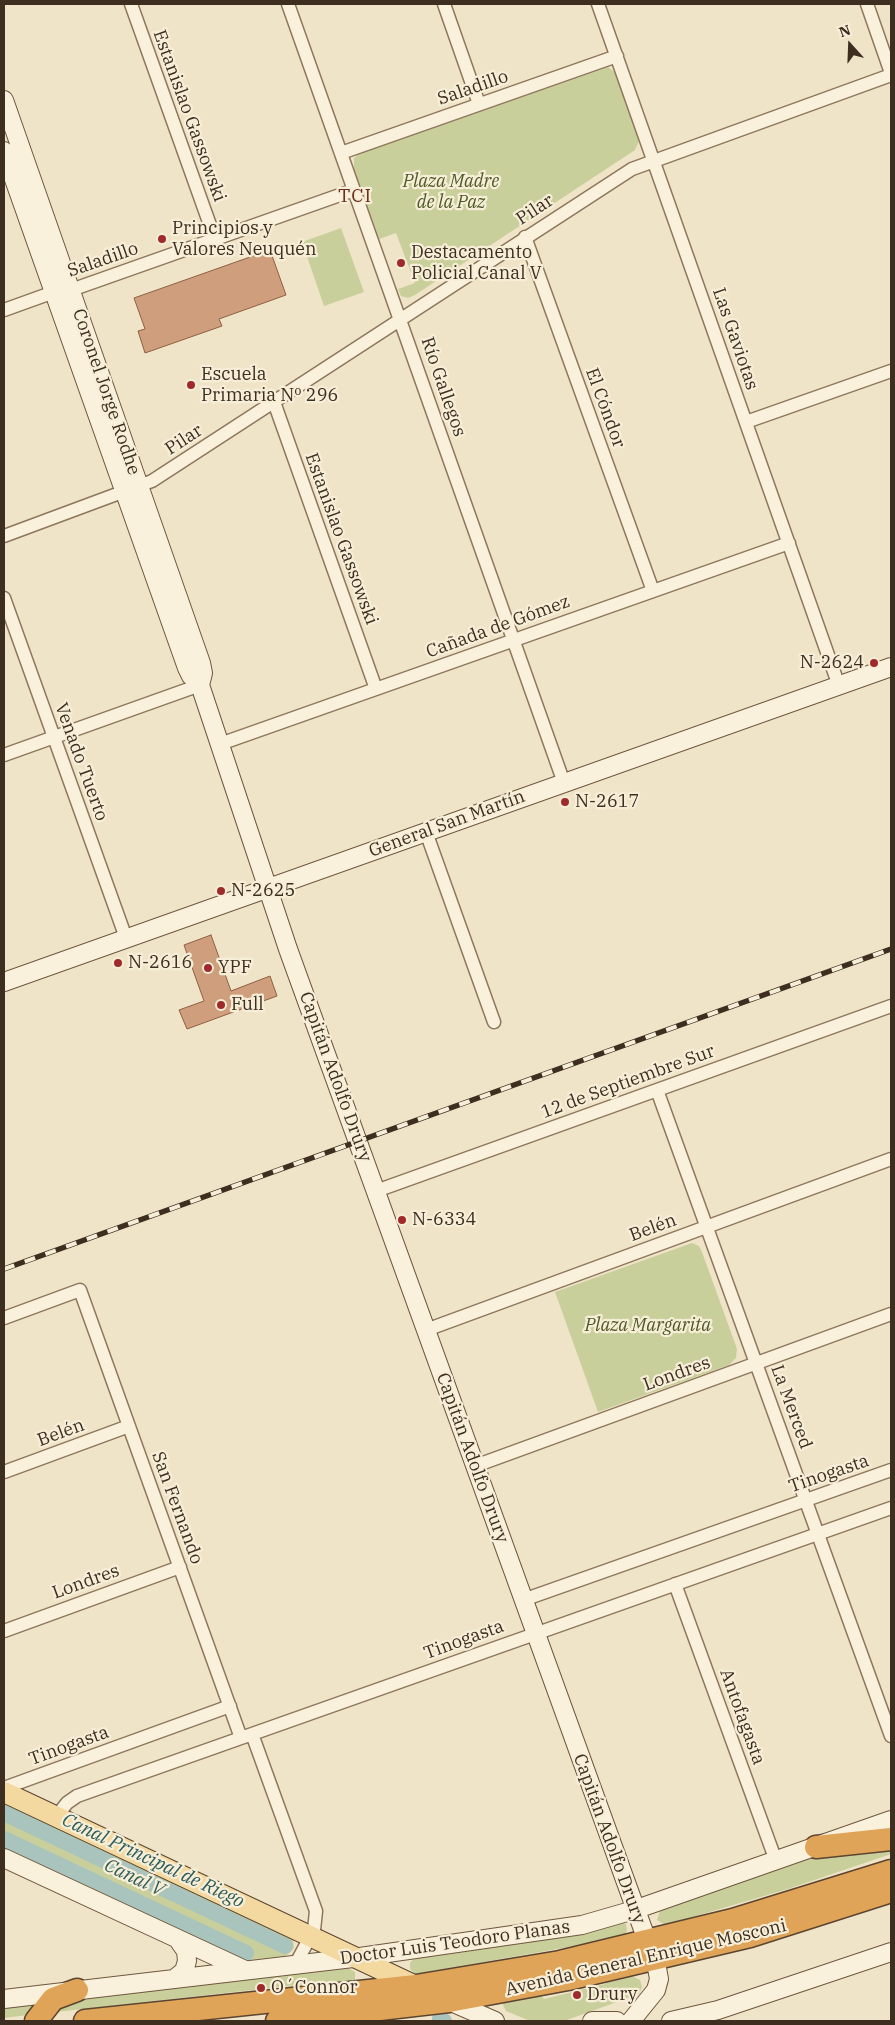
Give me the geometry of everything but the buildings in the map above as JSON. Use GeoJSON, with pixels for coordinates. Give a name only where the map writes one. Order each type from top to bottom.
{"type":"FeatureCollection","features":[{"type":"Feature","properties":{"kind":"highway"},"geometry":{"type":"LineString","coordinates":[[816,1847],[891,1839]]}},
{"type":"Feature","properties":{"kind":"highway","name":"Avenida General Enrique Mosconi"},"geometry":{"type":"LineString","coordinates":[[277,2021],[449,2000],[568,1979],[766,1910],[891,1870]]}},
{"type":"Feature","properties":{"kind":"highway","name":"Avenida General Enrique Mosconi"},"geometry":{"type":"LineString","coordinates":[[86,2021],[416,1986],[552,1964],[650,1951],[796,1923],[891,1891]]}},
{"type":"Feature","properties":{"kind":"highway"},"geometry":{"type":"LineString","coordinates":[[36,2021],[54,1998],[77,1990]]}},
{"type":"Feature","properties":{"kind":"main road","name":"Coronel Jorge Rodhe"},"geometry":{"type":"LineString","coordinates":[[4,100],[62,291],[132,490],[187,668],[191,676],[200,685],[268,888]]}},
{"type":"Feature","properties":{"kind":"main road","name":"Coronel Jorge Rodhe"},"geometry":{"type":"LineString","coordinates":[[4,151],[62,291]]}},
{"type":"Feature","properties":{"kind":"main road","name":"General San Martín"},"geometry":{"type":"LineString","coordinates":[[4,982],[891,667]]}},
{"type":"Feature","properties":{"kind":"main road","name":"Capitán Adolfo Drury"},"geometry":{"type":"LineString","coordinates":[[268,888],[658,1973],[658,1985],[652,1996],[631,2021]]}},
{"type":"Feature","properties":{"kind":"main road"},"geometry":{"type":"LineString","coordinates":[[4,1790],[56,1817],[311,1938],[495,2021]]}},
{"type":"Feature","properties":{"kind":"main road","name":"Doctor Luis Teodoro Planas"},"geometry":{"type":"LineString","coordinates":[[4,1999],[354,1958],[582,1925],[634,1910],[891,1820]]}},
{"type":"Feature","properties":{"kind":"main road"},"geometry":{"type":"LineString","coordinates":[[4,1858],[246,1971]]}},
{"type":"Feature","properties":{"kind":"main road"},"geometry":{"type":"LineString","coordinates":[[174,1979],[184,1971],[187,1960],[186,1951],[179,1940]]}},
{"type":"Feature","properties":{"kind":"main road"},"geometry":{"type":"LineString","coordinates":[[416,1986],[405,1975],[400,1964],[405,1955],[419,1949]]}},
{"type":"Feature","properties":{"kind":"main road"},"geometry":{"type":"LineString","coordinates":[[671,2021],[718,2010],[891,1952]]}},
{"type":"Feature","properties":{"kind":"main road"},"geometry":{"type":"LineString","coordinates":[[592,2021],[617,2021]]}},
{"type":"Feature","properties":{"kind":"street","name":"Estanislao Gassowski"},"geometry":{"type":"LineString","coordinates":[[131,4],[215,239]]}},
{"type":"Feature","properties":{"kind":"street","name":"Río Gallegos"},"geometry":{"type":"LineString","coordinates":[[288,4],[564,783]]}},
{"type":"Feature","properties":{"kind":"street"},"geometry":{"type":"LineString","coordinates":[[444,4],[479,104]]}},
{"type":"Feature","properties":{"kind":"street","name":"Las Gaviotas"},"geometry":{"type":"LineString","coordinates":[[598,4],[839,686]]}},
{"type":"Feature","properties":{"kind":"street"},"geometry":{"type":"LineString","coordinates":[[867,4],[891,74]]}},
{"type":"Feature","properties":{"kind":"street","name":"Saladillo"},"geometry":{"type":"LineString","coordinates":[[341,153],[617,56]]}},
{"type":"Feature","properties":{"kind":"street","name":"Pilar"},"geometry":{"type":"LineString","coordinates":[[4,536],[132,490],[401,321],[525,237],[623,174],[653,159],[891,74]]}},
{"type":"Feature","properties":{"kind":"street","name":"Saladillo"},"geometry":{"type":"LineString","coordinates":[[4,310],[354,190]]}},
{"type":"Feature","properties":{"kind":"street","name":"El Cóndor"},"geometry":{"type":"LineString","coordinates":[[525,237],[653,591]]}},
{"type":"Feature","properties":{"kind":"street"},"geometry":{"type":"LineString","coordinates":[[746,422],[891,371]]}},
{"type":"Feature","properties":{"kind":"street","name":"Estanislao Gassowski"},"geometry":{"type":"LineString","coordinates":[[274,402],[376,689]]}},
{"type":"Feature","properties":{"kind":"street","name":"Cañada de Gómez"},"geometry":{"type":"LineString","coordinates":[[220,744],[789,543]]}},
{"type":"Feature","properties":{"kind":"street","name":"Venado Tuerto"},"geometry":{"type":"LineString","coordinates":[[4,598],[126,938]]}},
{"type":"Feature","properties":{"kind":"street"},"geometry":{"type":"LineString","coordinates":[[4,755],[200,685]]}},
{"type":"Feature","properties":{"kind":"street"},"geometry":{"type":"LineString","coordinates":[[426,832],[494,1022]]}},
{"type":"Feature","properties":{"kind":"street","name":"12 de Septiembre Sur"},"geometry":{"type":"LineString","coordinates":[[376,1191],[891,1006]]}},
{"type":"Feature","properties":{"kind":"street","name":"La Merced"},"geometry":{"type":"LineString","coordinates":[[657,1090],[891,1736]]}},
{"type":"Feature","properties":{"kind":"street","name":"Belén"},"geometry":{"type":"LineString","coordinates":[[426,1330],[891,1160]]}},
{"type":"Feature","properties":{"kind":"street","name":"San Fernando"},"geometry":{"type":"LineString","coordinates":[[4,1318],[80,1290],[230,1706],[247,1736],[314,1905],[317,1923],[311,1938],[295,1965]]}},
{"type":"Feature","properties":{"kind":"street","name":"Londres"},"geometry":{"type":"LineString","coordinates":[[475,1466],[891,1314]]}},
{"type":"Feature","properties":{"kind":"street","name":"Belén"},"geometry":{"type":"LineString","coordinates":[[4,1472],[129,1426]]}},
{"type":"Feature","properties":{"kind":"street","name":"Tinogasta"},"geometry":{"type":"LineString","coordinates":[[523,1600],[891,1470]]}},
{"type":"Feature","properties":{"kind":"street","name":"Tinogasta"},"geometry":{"type":"LineString","coordinates":[[56,1817],[67,1803],[77,1796],[891,1508]]}},
{"type":"Feature","properties":{"kind":"street","name":"Londres"},"geometry":{"type":"LineString","coordinates":[[4,1631],[180,1567]]}},
{"type":"Feature","properties":{"kind":"street","name":"Antofagasta"},"geometry":{"type":"LineString","coordinates":[[675,1584],[776,1861]]}},
{"type":"Feature","properties":{"kind":"street","name":"Tinogasta"},"geometry":{"type":"LineString","coordinates":[[4,1790],[230,1706]]}},
{"type":"Feature","properties":{"kind":"green space","name":"Plaza Madre de la Paz"},"geometry":{"type":"Polygon","coordinates":[[[608,67],[616,73],[640,139],[635,150],[415,295],[408,298],[401,296],[398,289],[415,283],[396,233],[379,239],[354,169],[354,158],[359,154],[608,67]]]}},
{"type":"Feature","properties":{"kind":"green space"},"geometry":{"type":"Polygon","coordinates":[[[341,228],[364,292],[324,306],[302,242],[341,228]]]}},
{"type":"Feature","properties":{"kind":"green space","name":"Plaza Margarita"},"geometry":{"type":"Polygon","coordinates":[[[692,1243],[699,1246],[702,1252],[737,1349],[736,1358],[729,1365],[598,1412],[555,1292],[692,1243]]]}},
{"type":"Feature","properties":{"kind":"green space"},"geometry":{"type":"Polygon","coordinates":[[[4,1799],[293,1938],[294,1948],[286,1956],[248,1960],[236,1958],[4,1848],[4,1799]]]}},
{"type":"Feature","properties":{"kind":"green space"},"geometry":{"type":"Polygon","coordinates":[[[891,1848],[891,1854],[788,1889],[665,1925],[657,1920],[660,1910],[816,1855],[891,1848]]]}},
{"type":"Feature","properties":{"kind":"green space"},"geometry":{"type":"Polygon","coordinates":[[[622,1922],[626,1924],[627,1930],[625,1935],[620,1938],[420,1973],[414,1973],[410,1969],[410,1963],[414,1958],[622,1922]]]}},
{"type":"Feature","properties":{"kind":"green space"},"geometry":{"type":"Polygon","coordinates":[[[345,1966],[355,1972],[355,1982],[315,1990],[306,1984],[56,2012],[61,2000],[345,1966]]]}},
{"type":"Feature","properties":{"kind":"green space"},"geometry":{"type":"Polygon","coordinates":[[[630,1975],[640,1980],[642,1987],[639,1994],[564,2021],[530,2021],[506,2011],[503,2005],[504,2001],[538,1992],[544,1999],[605,1984],[609,1979],[630,1975]]]}},
{"type":"Feature","properties":{"kind":"green space"},"geometry":{"type":"Polygon","coordinates":[[[36,2003],[28,2015],[4,2018],[4,2006],[36,2003]]]}},
{"type":"Feature","properties":{"kind":"waterway","name":"Canal Principal de Riego"},"geometry":{"type":"LineString","coordinates":[[4,1813],[285,1946]]}},
{"type":"Feature","properties":{"kind":"waterway","name":"Canal V"},"geometry":{"type":"LineString","coordinates":[[4,1839],[246,1953]]}},
{"type":"Feature","properties":{"kind":"waterway","name":"Canal Principal de Riego"},"geometry":{"type":"LineString","coordinates":[[440,2019],[444,2021]]}},
{"type":"Feature","properties":{"kind":"railway"},"geometry":{"type":"LineString","coordinates":[[4,1269],[891,949]]}},
{"type":"Feature","properties":{"kind":"place","name":"Principios y Valores Neuquén"},"geometry":{"type":"Point","coordinates":[162,239]}},
{"type":"Feature","properties":{"kind":"place","name":"Destacamento Policial Canal V"},"geometry":{"type":"Point","coordinates":[401,263]}},
{"type":"Feature","properties":{"kind":"place","name":"Escuela Primaria Nº 296"},"geometry":{"type":"Point","coordinates":[191,385]}},
{"type":"Feature","properties":{"kind":"place","name":"N-2624"},"geometry":{"type":"Point","coordinates":[874,663]}},
{"type":"Feature","properties":{"kind":"place","name":"N-2617"},"geometry":{"type":"Point","coordinates":[565,802]}},
{"type":"Feature","properties":{"kind":"place","name":"N-2625"},"geometry":{"type":"Point","coordinates":[221,891]}},
{"type":"Feature","properties":{"kind":"place","name":"N-2616"},"geometry":{"type":"Point","coordinates":[118,963]}},
{"type":"Feature","properties":{"kind":"place","name":"YPF"},"geometry":{"type":"Point","coordinates":[208,968]}},
{"type":"Feature","properties":{"kind":"place","name":"Full"},"geometry":{"type":"Point","coordinates":[221,1005]}},
{"type":"Feature","properties":{"kind":"place","name":"N-6334"},"geometry":{"type":"Point","coordinates":[402,1220]}},
{"type":"Feature","properties":{"kind":"place","name":"O´Connor"},"geometry":{"type":"Point","coordinates":[261,1988]}},
{"type":"Feature","properties":{"kind":"place","name":"Drury"},"geometry":{"type":"Point","coordinates":[577,1995]}},
{"type":"Feature","properties":{"kind":"district","name":"TCI"},"geometry":{"type":"Point","coordinates":[355,197]}}]}
